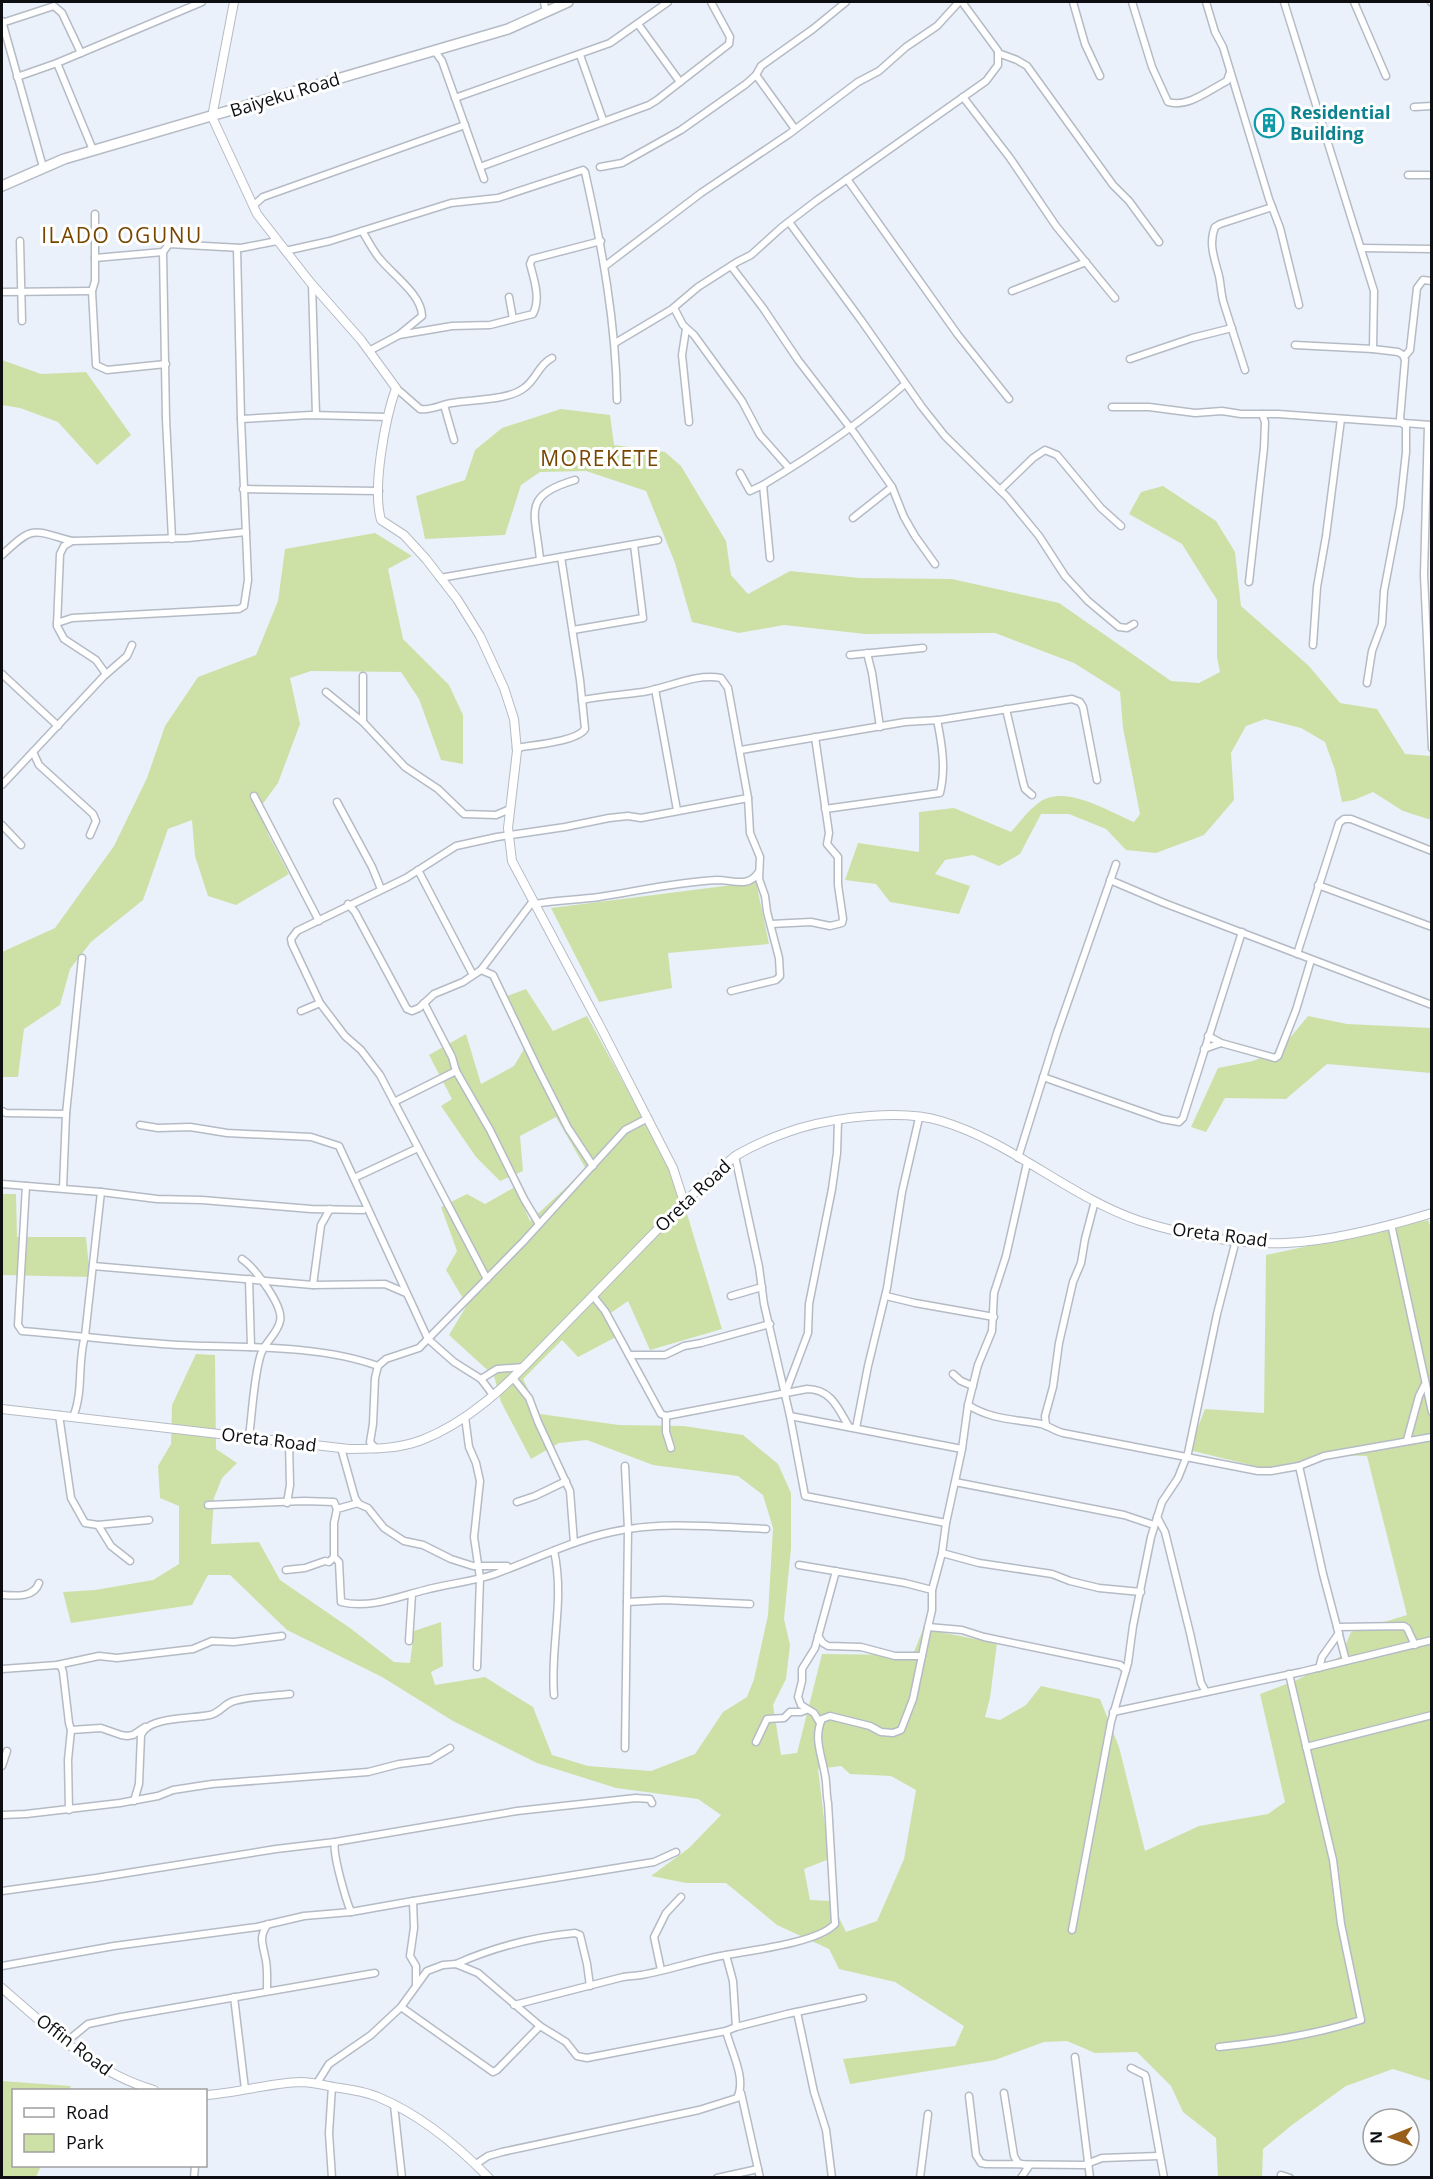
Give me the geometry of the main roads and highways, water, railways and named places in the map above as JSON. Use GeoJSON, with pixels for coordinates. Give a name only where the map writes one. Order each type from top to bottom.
{"type":"FeatureCollection","features":[{"type":"Feature","properties":{"kind":"main road","name":"Baiyeku Road"},"geometry":{"type":"LineString","coordinates":[[2,186],[43,167],[93,150],[212,117],[508,28],[568,2]]}},
{"type":"Feature","properties":{"kind":"place","name":"Residential Building"},"geometry":{"type":"Point","coordinates":[1269,123]}},
{"type":"Feature","properties":{"kind":"district","name":"ILADO OGUNU"},"geometry":{"type":"Point","coordinates":[122,236]}},
{"type":"Feature","properties":{"kind":"district","name":"MOREKETE"},"geometry":{"type":"Point","coordinates":[600,459]}}]}
